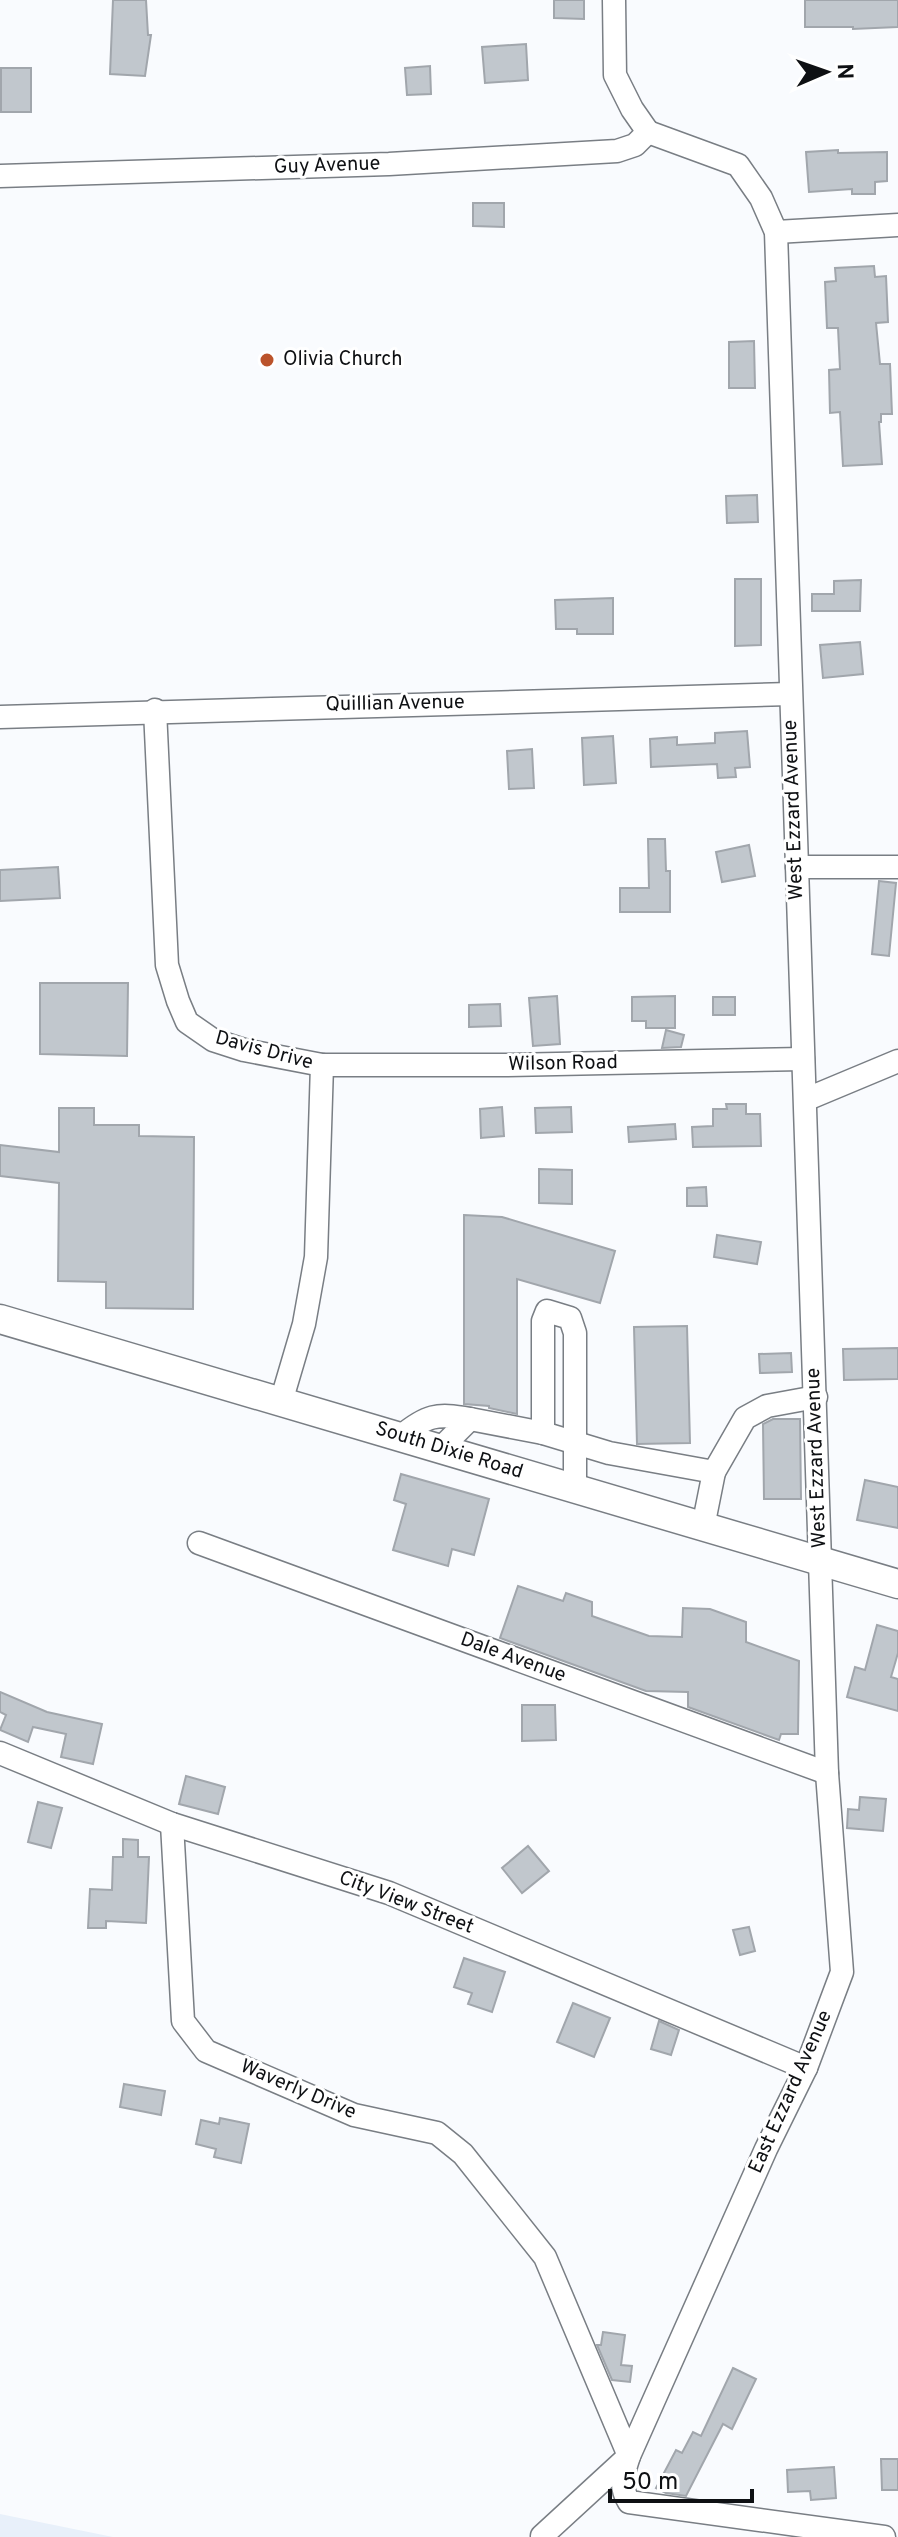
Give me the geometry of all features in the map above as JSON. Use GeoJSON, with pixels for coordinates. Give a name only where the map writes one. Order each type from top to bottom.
{"type":"FeatureCollection","features":[{"type":"Feature","properties":{"kind":"main road","name":"South Dixie Road"},"geometry":{"type":"LineString","coordinates":[[0,1319],[898,1584]]}},
{"type":"Feature","properties":{"kind":"street"},"geometry":{"type":"LineString","coordinates":[[614,0],[615,75],[648,132]]}},
{"type":"Feature","properties":{"kind":"street","name":"Guy Avenue"},"geometry":{"type":"LineString","coordinates":[[0,176],[389,164],[617,151],[635,145],[648,132]]}},
{"type":"Feature","properties":{"kind":"street","name":"West Ezzard Avenue"},"geometry":{"type":"LineString","coordinates":[[648,132],[738,165],[761,198],[776,232],[820,1561]]}},
{"type":"Feature","properties":{"kind":"street"},"geometry":{"type":"LineString","coordinates":[[776,232],[898,225]]}},
{"type":"Feature","properties":{"kind":"street","name":"Quillian Avenue"},"geometry":{"type":"LineString","coordinates":[[0,717],[155,710],[790,694]]}},
{"type":"Feature","properties":{"kind":"street","name":"Davis Drive"},"geometry":{"type":"LineString","coordinates":[[155,710],[167,965],[187,1022],[213,1040],[244,1050],[322,1065],[316,1257],[304,1324],[281,1402]]}},
{"type":"Feature","properties":{"kind":"street"},"geometry":{"type":"LineString","coordinates":[[797,867],[898,867]]}},
{"type":"Feature","properties":{"kind":"street","name":"Wilson Road"},"geometry":{"type":"LineString","coordinates":[[322,1065],[803,1059]]}},
{"type":"Feature","properties":{"kind":"street"},"geometry":{"type":"LineString","coordinates":[[807,1099],[898,1061]]}},
{"type":"Feature","properties":{"kind":"street"},"geometry":{"type":"LineString","coordinates":[[543,1433],[543,1321],[547,1311],[570,1318],[575,1333],[575,1489]]}},
{"type":"Feature","properties":{"kind":"street"},"geometry":{"type":"LineString","coordinates":[[703,1527],[714,1472],[745,1418],[767,1406],[816,1397]]}},
{"type":"Feature","properties":{"kind":"street"},"geometry":{"type":"LineString","coordinates":[[400,1437],[421,1420],[446,1415],[543,1433],[609,1453],[714,1472]]}},
{"type":"Feature","properties":{"kind":"street"},"geometry":{"type":"LineString","coordinates":[[440,1449],[470,1419]]}},
{"type":"Feature","properties":{"kind":"street","name":"Dale Avenue"},"geometry":{"type":"LineString","coordinates":[[199,1543],[827,1773]]}},
{"type":"Feature","properties":{"kind":"street","name":"East Ezzard Avenue"},"geometry":{"type":"LineString","coordinates":[[629,2456],[766,2149],[806,2068],[842,1972],[827,1773],[820,1561]]}},
{"type":"Feature","properties":{"kind":"street","name":"City View Street"},"geometry":{"type":"LineString","coordinates":[[0,1753],[172,1824],[389,1893],[806,2068]]}},
{"type":"Feature","properties":{"kind":"street","name":"Waverly Drive"},"geometry":{"type":"LineString","coordinates":[[172,1824],[183,2021],[206,2051],[354,2115],[437,2133],[463,2154],[545,2257],[629,2456]]}},
{"type":"Feature","properties":{"kind":"street"},"geometry":{"type":"LineString","coordinates":[[542,2536],[629,2456]]}},
{"type":"Feature","properties":{"kind":"street"},"geometry":{"type":"LineString","coordinates":[[629,2456],[622,2475],[622,2491],[629,2502],[884,2537]]}},
{"type":"Feature","properties":{"kind":"shaded area"},"geometry":{"type":"Polygon","coordinates":[[[0,2514],[113,2537],[0,2537],[0,2514]]]}},
{"type":"Feature","properties":{"kind":"building"},"geometry":{"type":"Polygon","coordinates":[[[113,0],[146,0],[148,35],[151,35],[145,76],[110,74],[113,0]]]}},
{"type":"Feature","properties":{"kind":"building"},"geometry":{"type":"Polygon","coordinates":[[[554,0],[584,0],[584,19],[554,18],[554,0]]]}},
{"type":"Feature","properties":{"kind":"building"},"geometry":{"type":"Polygon","coordinates":[[[805,0],[898,0],[898,27],[805,27],[805,0]]]}},
{"type":"Feature","properties":{"kind":"building"},"geometry":{"type":"Polygon","coordinates":[[[526,44],[528,80],[485,83],[482,47],[526,44]]]}},
{"type":"Feature","properties":{"kind":"building"},"geometry":{"type":"Polygon","coordinates":[[[430,66],[431,94],[407,95],[405,68],[430,66]]]}},
{"type":"Feature","properties":{"kind":"building"},"geometry":{"type":"Polygon","coordinates":[[[1,68],[31,68],[31,112],[1,112],[1,68]]]}},
{"type":"Feature","properties":{"kind":"building"},"geometry":{"type":"Polygon","coordinates":[[[838,150],[838,153],[887,152],[887,181],[875,182],[875,194],[852,194],[852,189],[809,192],[806,152],[838,150]]]}},
{"type":"Feature","properties":{"kind":"building"},"geometry":{"type":"Polygon","coordinates":[[[473,203],[504,203],[504,227],[473,226],[473,203]]]}},
{"type":"Feature","properties":{"kind":"building"},"geometry":{"type":"Polygon","coordinates":[[[874,266],[875,277],[886,276],[888,322],[876,323],[880,364],[890,364],[892,414],[881,414],[879,422],[882,464],[843,466],[840,412],[830,413],[829,370],[840,369],[838,328],[827,328],[825,282],[836,281],[835,268],[874,266]]]}},
{"type":"Feature","properties":{"kind":"building"},"geometry":{"type":"Polygon","coordinates":[[[754,341],[755,388],[729,388],[729,342],[754,341]]]}},
{"type":"Feature","properties":{"kind":"building"},"geometry":{"type":"Polygon","coordinates":[[[757,495],[758,522],[727,523],[726,496],[757,495]]]}},
{"type":"Feature","properties":{"kind":"building"},"geometry":{"type":"Polygon","coordinates":[[[735,579],[761,579],[761,645],[735,646],[735,579]]]}},
{"type":"Feature","properties":{"kind":"building"},"geometry":{"type":"Polygon","coordinates":[[[861,580],[860,611],[812,611],[812,594],[834,594],[834,581],[861,580]]]}},
{"type":"Feature","properties":{"kind":"building"},"geometry":{"type":"Polygon","coordinates":[[[613,598],[613,634],[577,634],[577,629],[556,629],[555,600],[613,598]]]}},
{"type":"Feature","properties":{"kind":"building"},"geometry":{"type":"Polygon","coordinates":[[[860,642],[863,674],[823,678],[820,645],[860,642]]]}},
{"type":"Feature","properties":{"kind":"building"},"geometry":{"type":"Polygon","coordinates":[[[747,731],[750,767],[735,768],[736,777],[718,778],[717,764],[651,767],[650,739],[677,737],[677,745],[715,743],[715,733],[747,731]]]}},
{"type":"Feature","properties":{"kind":"building"},"geometry":{"type":"Polygon","coordinates":[[[613,736],[616,783],[584,785],[582,738],[613,736]]]}},
{"type":"Feature","properties":{"kind":"building"},"geometry":{"type":"Polygon","coordinates":[[[532,749],[534,788],[509,789],[507,751],[532,749]]]}},
{"type":"Feature","properties":{"kind":"building"},"geometry":{"type":"Polygon","coordinates":[[[648,839],[665,839],[666,871],[670,871],[670,912],[620,912],[620,888],[649,888],[648,839]]]}},
{"type":"Feature","properties":{"kind":"building"},"geometry":{"type":"Polygon","coordinates":[[[749,845],[755,876],[722,882],[716,852],[749,845]]]}},
{"type":"Feature","properties":{"kind":"building"},"geometry":{"type":"Polygon","coordinates":[[[58,867],[60,898],[0,901],[0,870],[58,867]]]}},
{"type":"Feature","properties":{"kind":"building"},"geometry":{"type":"Polygon","coordinates":[[[879,881],[896,883],[889,956],[872,954],[879,881]]]}},
{"type":"Feature","properties":{"kind":"building"},"geometry":{"type":"Polygon","coordinates":[[[40,983],[128,983],[127,1056],[40,1054],[40,983]]]}},
{"type":"Feature","properties":{"kind":"building"},"geometry":{"type":"Polygon","coordinates":[[[557,996],[560,1044],[533,1046],[529,998],[557,996]]]}},
{"type":"Feature","properties":{"kind":"building"},"geometry":{"type":"Polygon","coordinates":[[[675,996],[675,1028],[646,1028],[646,1021],[632,1021],[632,997],[675,996]]]}},
{"type":"Feature","properties":{"kind":"building"},"geometry":{"type":"Polygon","coordinates":[[[713,997],[735,997],[735,1015],[713,1015],[713,997]]]}},
{"type":"Feature","properties":{"kind":"building"},"geometry":{"type":"Polygon","coordinates":[[[500,1004],[501,1026],[469,1027],[469,1005],[500,1004]]]}},
{"type":"Feature","properties":{"kind":"building"},"geometry":{"type":"Polygon","coordinates":[[[666,1030],[684,1035],[681,1047],[662,1048],[666,1030]]]}},
{"type":"Feature","properties":{"kind":"building"},"geometry":{"type":"Polygon","coordinates":[[[726,1104],[746,1104],[746,1114],[760,1114],[761,1146],[693,1147],[692,1127],[713,1126],[713,1109],[727,1109],[726,1104]]]}},
{"type":"Feature","properties":{"kind":"building"},"geometry":{"type":"Polygon","coordinates":[[[502,1107],[504,1136],[481,1138],[480,1109],[502,1107]]]}},
{"type":"Feature","properties":{"kind":"building"},"geometry":{"type":"Polygon","coordinates":[[[571,1107],[572,1132],[536,1133],[535,1108],[571,1107]]]}},
{"type":"Feature","properties":{"kind":"building"},"geometry":{"type":"Polygon","coordinates":[[[59,1108],[94,1108],[94,1125],[139,1125],[139,1136],[194,1137],[193,1309],[106,1308],[106,1282],[58,1281],[59,1183],[0,1176],[0,1145],[59,1152],[59,1108]]]}},
{"type":"Feature","properties":{"kind":"building"},"geometry":{"type":"Polygon","coordinates":[[[675,1124],[676,1139],[629,1142],[628,1127],[675,1124]]]}},
{"type":"Feature","properties":{"kind":"building"},"geometry":{"type":"Polygon","coordinates":[[[539,1169],[572,1170],[572,1204],[539,1203],[539,1169]]]}},
{"type":"Feature","properties":{"kind":"building"},"geometry":{"type":"Polygon","coordinates":[[[706,1187],[707,1206],[687,1206],[687,1188],[706,1187]]]}},
{"type":"Feature","properties":{"kind":"building"},"geometry":{"type":"Polygon","coordinates":[[[464,1215],[502,1217],[615,1251],[600,1303],[517,1279],[517,1414],[489,1406],[464,1404],[464,1215]]]}},
{"type":"Feature","properties":{"kind":"building"},"geometry":{"type":"Polygon","coordinates":[[[717,1235],[761,1242],[757,1264],[714,1257],[717,1235]]]}},
{"type":"Feature","properties":{"kind":"building"},"geometry":{"type":"Polygon","coordinates":[[[687,1326],[690,1443],[637,1444],[634,1327],[687,1326]]]}},
{"type":"Feature","properties":{"kind":"building"},"geometry":{"type":"Polygon","coordinates":[[[898,1348],[898,1379],[844,1380],[843,1349],[898,1348]]]}},
{"type":"Feature","properties":{"kind":"building"},"geometry":{"type":"Polygon","coordinates":[[[791,1353],[792,1372],[760,1373],[759,1354],[791,1353]]]}},
{"type":"Feature","properties":{"kind":"building"},"geometry":{"type":"Polygon","coordinates":[[[773,1419],[800,1419],[801,1499],[764,1499],[763,1424],[773,1419]]]}},
{"type":"Feature","properties":{"kind":"building"},"geometry":{"type":"Polygon","coordinates":[[[401,1474],[489,1499],[474,1555],[452,1549],[448,1566],[393,1550],[406,1504],[394,1500],[401,1474]]]}},
{"type":"Feature","properties":{"kind":"building"},"geometry":{"type":"Polygon","coordinates":[[[865,1480],[898,1487],[898,1528],[857,1520],[865,1480]]]}},
{"type":"Feature","properties":{"kind":"building"},"geometry":{"type":"Polygon","coordinates":[[[518,1586],[563,1601],[566,1593],[592,1602],[592,1616],[649,1636],[682,1637],[683,1608],[710,1609],[746,1622],[746,1642],[799,1661],[798,1734],[781,1734],[779,1740],[688,1707],[688,1692],[646,1691],[500,1638],[518,1586]]]}},
{"type":"Feature","properties":{"kind":"building"},"geometry":{"type":"Polygon","coordinates":[[[877,1625],[898,1631],[898,1653],[891,1677],[898,1679],[898,1711],[847,1697],[855,1667],[865,1670],[877,1625]]]}},
{"type":"Feature","properties":{"kind":"building"},"geometry":{"type":"Polygon","coordinates":[[[0,1692],[47,1712],[102,1724],[93,1764],[61,1757],[66,1734],[33,1727],[28,1742],[0,1730],[6,1715],[0,1712],[0,1692]]]}},
{"type":"Feature","properties":{"kind":"building"},"geometry":{"type":"Polygon","coordinates":[[[522,1705],[555,1705],[556,1740],[522,1741],[522,1705]]]}},
{"type":"Feature","properties":{"kind":"building"},"geometry":{"type":"Polygon","coordinates":[[[186,1776],[225,1787],[218,1814],[179,1804],[186,1776]]]}},
{"type":"Feature","properties":{"kind":"building"},"geometry":{"type":"Polygon","coordinates":[[[860,1797],[886,1799],[883,1831],[847,1828],[848,1809],[859,1810],[860,1797]]]}},
{"type":"Feature","properties":{"kind":"building"},"geometry":{"type":"Polygon","coordinates":[[[38,1802],[62,1808],[51,1848],[28,1842],[38,1802]]]}},
{"type":"Feature","properties":{"kind":"building"},"geometry":{"type":"Polygon","coordinates":[[[123,1839],[138,1840],[138,1857],[149,1857],[146,1923],[106,1921],[106,1928],[88,1928],[90,1889],[112,1890],[113,1857],[123,1857],[123,1839]]]}},
{"type":"Feature","properties":{"kind":"building"},"geometry":{"type":"Polygon","coordinates":[[[528,1846],[549,1871],[522,1893],[502,1868],[528,1846]]]}},
{"type":"Feature","properties":{"kind":"building"},"geometry":{"type":"Polygon","coordinates":[[[749,1927],[755,1951],[740,1955],[733,1930],[749,1927]]]}},
{"type":"Feature","properties":{"kind":"building"},"geometry":{"type":"Polygon","coordinates":[[[464,1958],[505,1972],[492,2012],[468,2004],[472,1993],[454,1987],[464,1958]]]}},
{"type":"Feature","properties":{"kind":"building"},"geometry":{"type":"Polygon","coordinates":[[[573,2003],[610,2018],[594,2057],[557,2042],[573,2003]]]}},
{"type":"Feature","properties":{"kind":"building"},"geometry":{"type":"Polygon","coordinates":[[[659,2021],[679,2030],[671,2055],[651,2049],[659,2021]]]}},
{"type":"Feature","properties":{"kind":"building"},"geometry":{"type":"Polygon","coordinates":[[[124,2084],[165,2091],[161,2115],[120,2107],[124,2084]]]}},
{"type":"Feature","properties":{"kind":"building"},"geometry":{"type":"Polygon","coordinates":[[[220,2118],[249,2124],[241,2163],[214,2157],[216,2149],[196,2144],[201,2120],[219,2124],[220,2118]]]}},
{"type":"Feature","properties":{"kind":"building"},"geometry":{"type":"Polygon","coordinates":[[[603,2332],[625,2335],[621,2365],[632,2366],[630,2382],[612,2380],[597,2345],[601,2345],[603,2332]]]}},
{"type":"Feature","properties":{"kind":"building"},"geometry":{"type":"Polygon","coordinates":[[[733,2368],[756,2379],[732,2429],[723,2424],[686,2496],[656,2488],[676,2450],[682,2453],[693,2432],[701,2436],[733,2368]]]}},
{"type":"Feature","properties":{"kind":"building"},"geometry":{"type":"Polygon","coordinates":[[[881,2459],[898,2459],[898,2490],[882,2490],[881,2459]]]}},
{"type":"Feature","properties":{"kind":"building"},"geometry":{"type":"Polygon","coordinates":[[[834,2467],[836,2498],[811,2500],[810,2491],[788,2492],[787,2470],[834,2467]]]}},
{"type":"Feature","properties":{"kind":"place","name":"Olivia Church"},"geometry":{"type":"Point","coordinates":[267,360]}}]}
